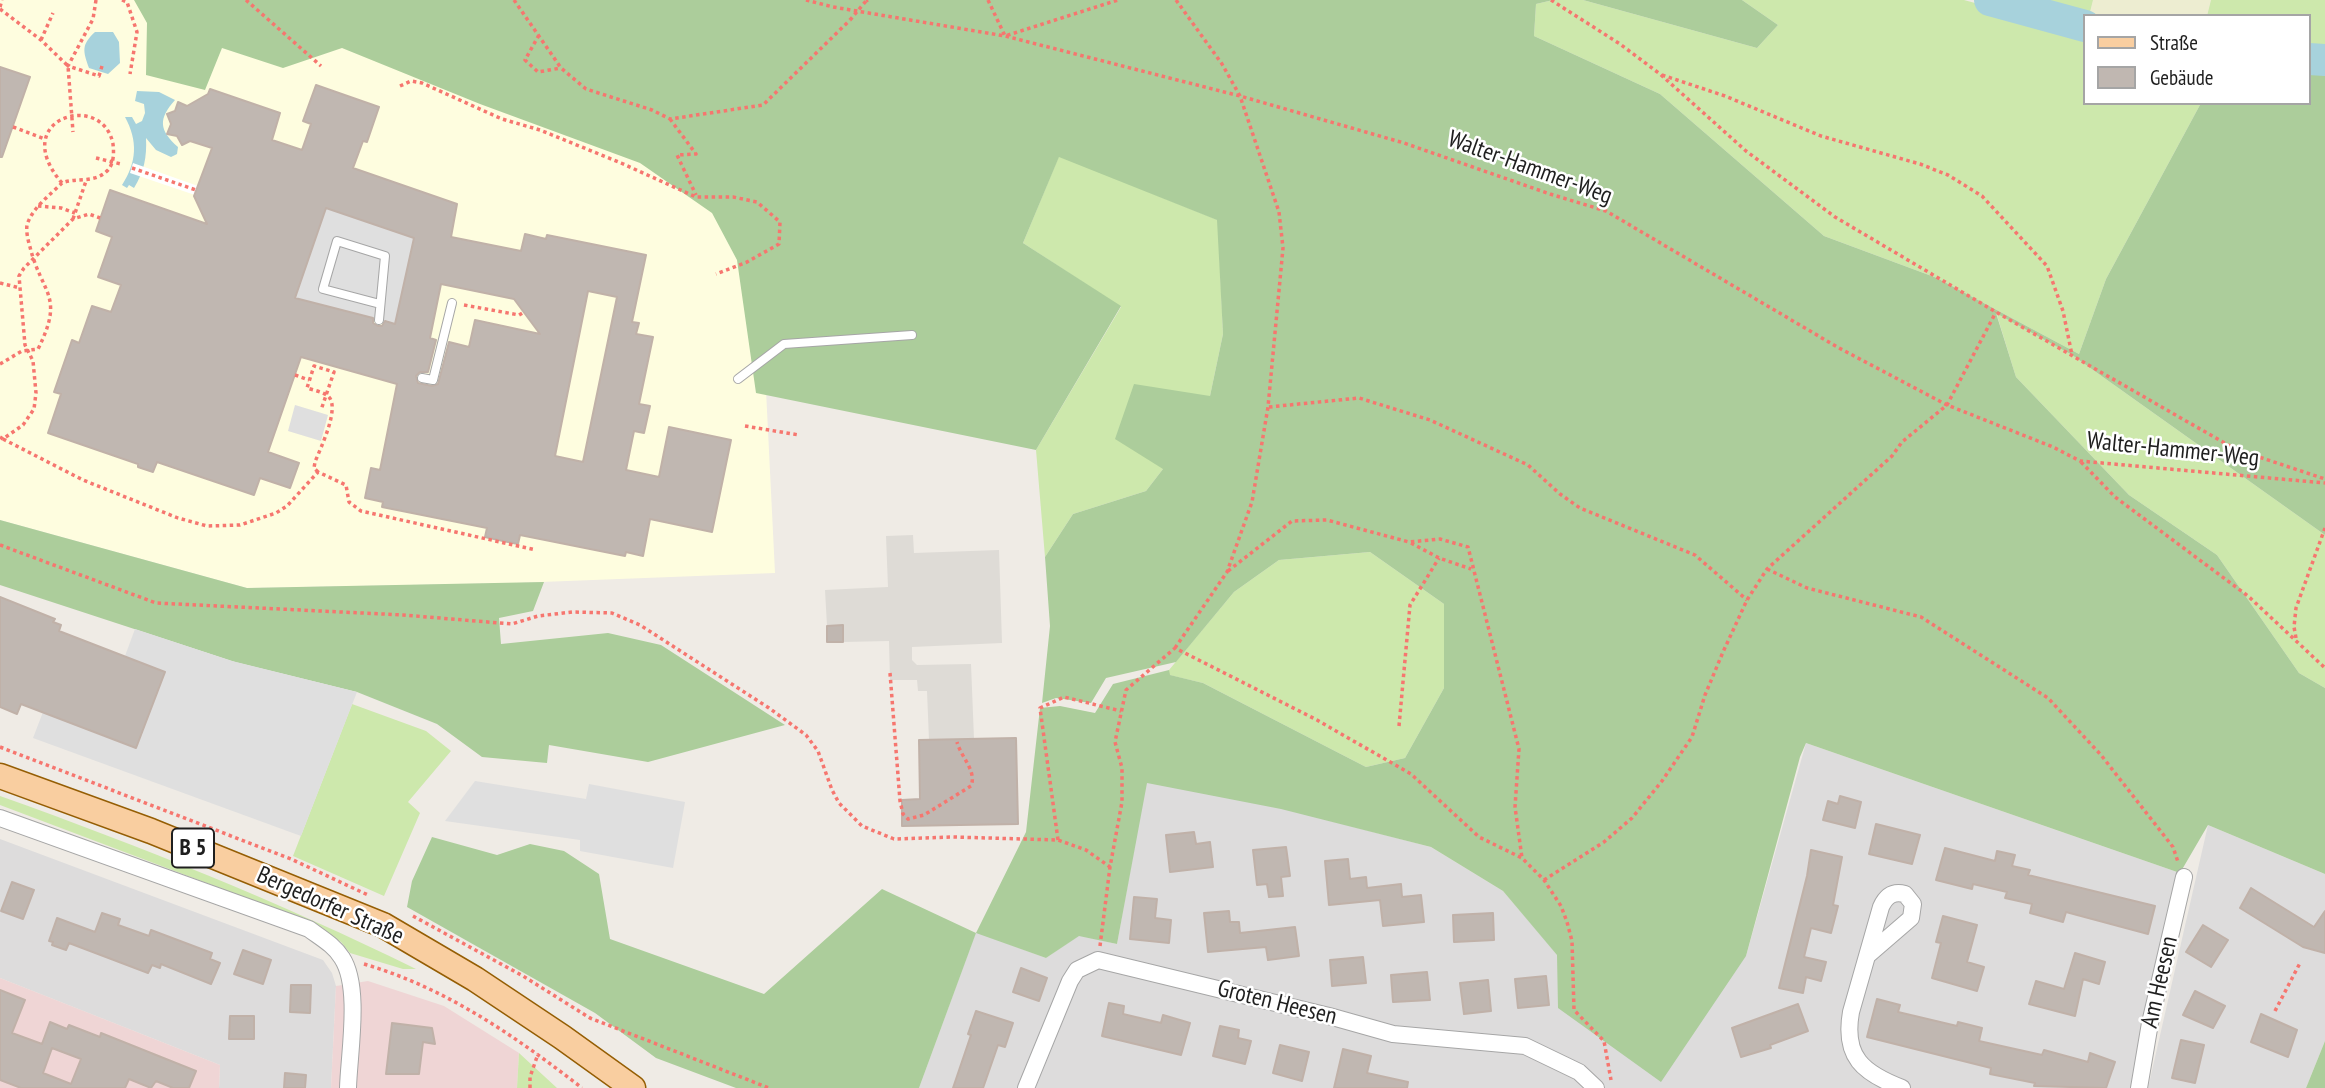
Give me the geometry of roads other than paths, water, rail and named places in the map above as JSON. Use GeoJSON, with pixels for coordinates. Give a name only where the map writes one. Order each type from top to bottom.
{"type":"FeatureCollection","features":[{"type":"Feature","properties":{"kind":"main road","name":"Bergedorfer Straße"},"geometry":{"type":"LineString","coordinates":[[0,776],[151,831],[383,925],[486,986],[633,1088]]}},
{"type":"Feature","properties":{"kind":"street"},"geometry":{"type":"LineString","coordinates":[[0,818],[309,929],[331,944],[351,975],[348,1088]]}},
{"type":"Feature","properties":{"kind":"street","name":"Am Heesen"},"geometry":{"type":"LineString","coordinates":[[2138,1088],[2150,1023],[2184,877]]}},
{"type":"Feature","properties":{"kind":"street"},"geometry":{"type":"LineString","coordinates":[[1867,956],[1851,1013],[1849,1038],[1854,1054],[1864,1069],[1902,1088]]}},
{"type":"Feature","properties":{"kind":"street","name":"Groten Heesen"},"geometry":{"type":"LineString","coordinates":[[1026,1088],[1070,981],[1077,970],[1098,960],[1393,1034],[1525,1046],[1604,1087]]}},
{"type":"Feature","properties":{"kind":"lane"},"geometry":{"type":"LineString","coordinates":[[379,320],[385,256],[337,241],[323,289],[380,304]]}},
{"type":"Feature","properties":{"kind":"lane"},"geometry":{"type":"LineString","coordinates":[[422,378],[433,380],[452,303]]}},
{"type":"Feature","properties":{"kind":"lane"},"geometry":{"type":"LineString","coordinates":[[738,379],[784,344],[912,335]]}},
{"type":"Feature","properties":{"kind":"water"},"geometry":{"type":"Polygon","coordinates":[[[95,32],[113,32],[119,42],[120,63],[108,74],[89,68],[87,62],[85,45],[95,32]]]}},
{"type":"Feature","properties":{"kind":"water"},"geometry":{"type":"Polygon","coordinates":[[[137,91],[159,92],[175,100],[163,119],[163,124],[167,135],[178,147],[177,154],[171,157],[156,150],[146,138],[145,158],[140,176],[134,188],[129,185],[127,188],[122,185],[131,168],[134,143],[125,117],[132,117],[136,124],[142,121],[145,113],[144,104],[135,101],[137,91]]]}},
{"type":"Feature","properties":{"kind":"waterway"},"geometry":{"type":"LineString","coordinates":[[1990,0],[2084,26]]}},
{"type":"Feature","properties":{"kind":"waterway"},"geometry":{"type":"LineString","coordinates":[[2311,59],[2325,60]]}}]}
